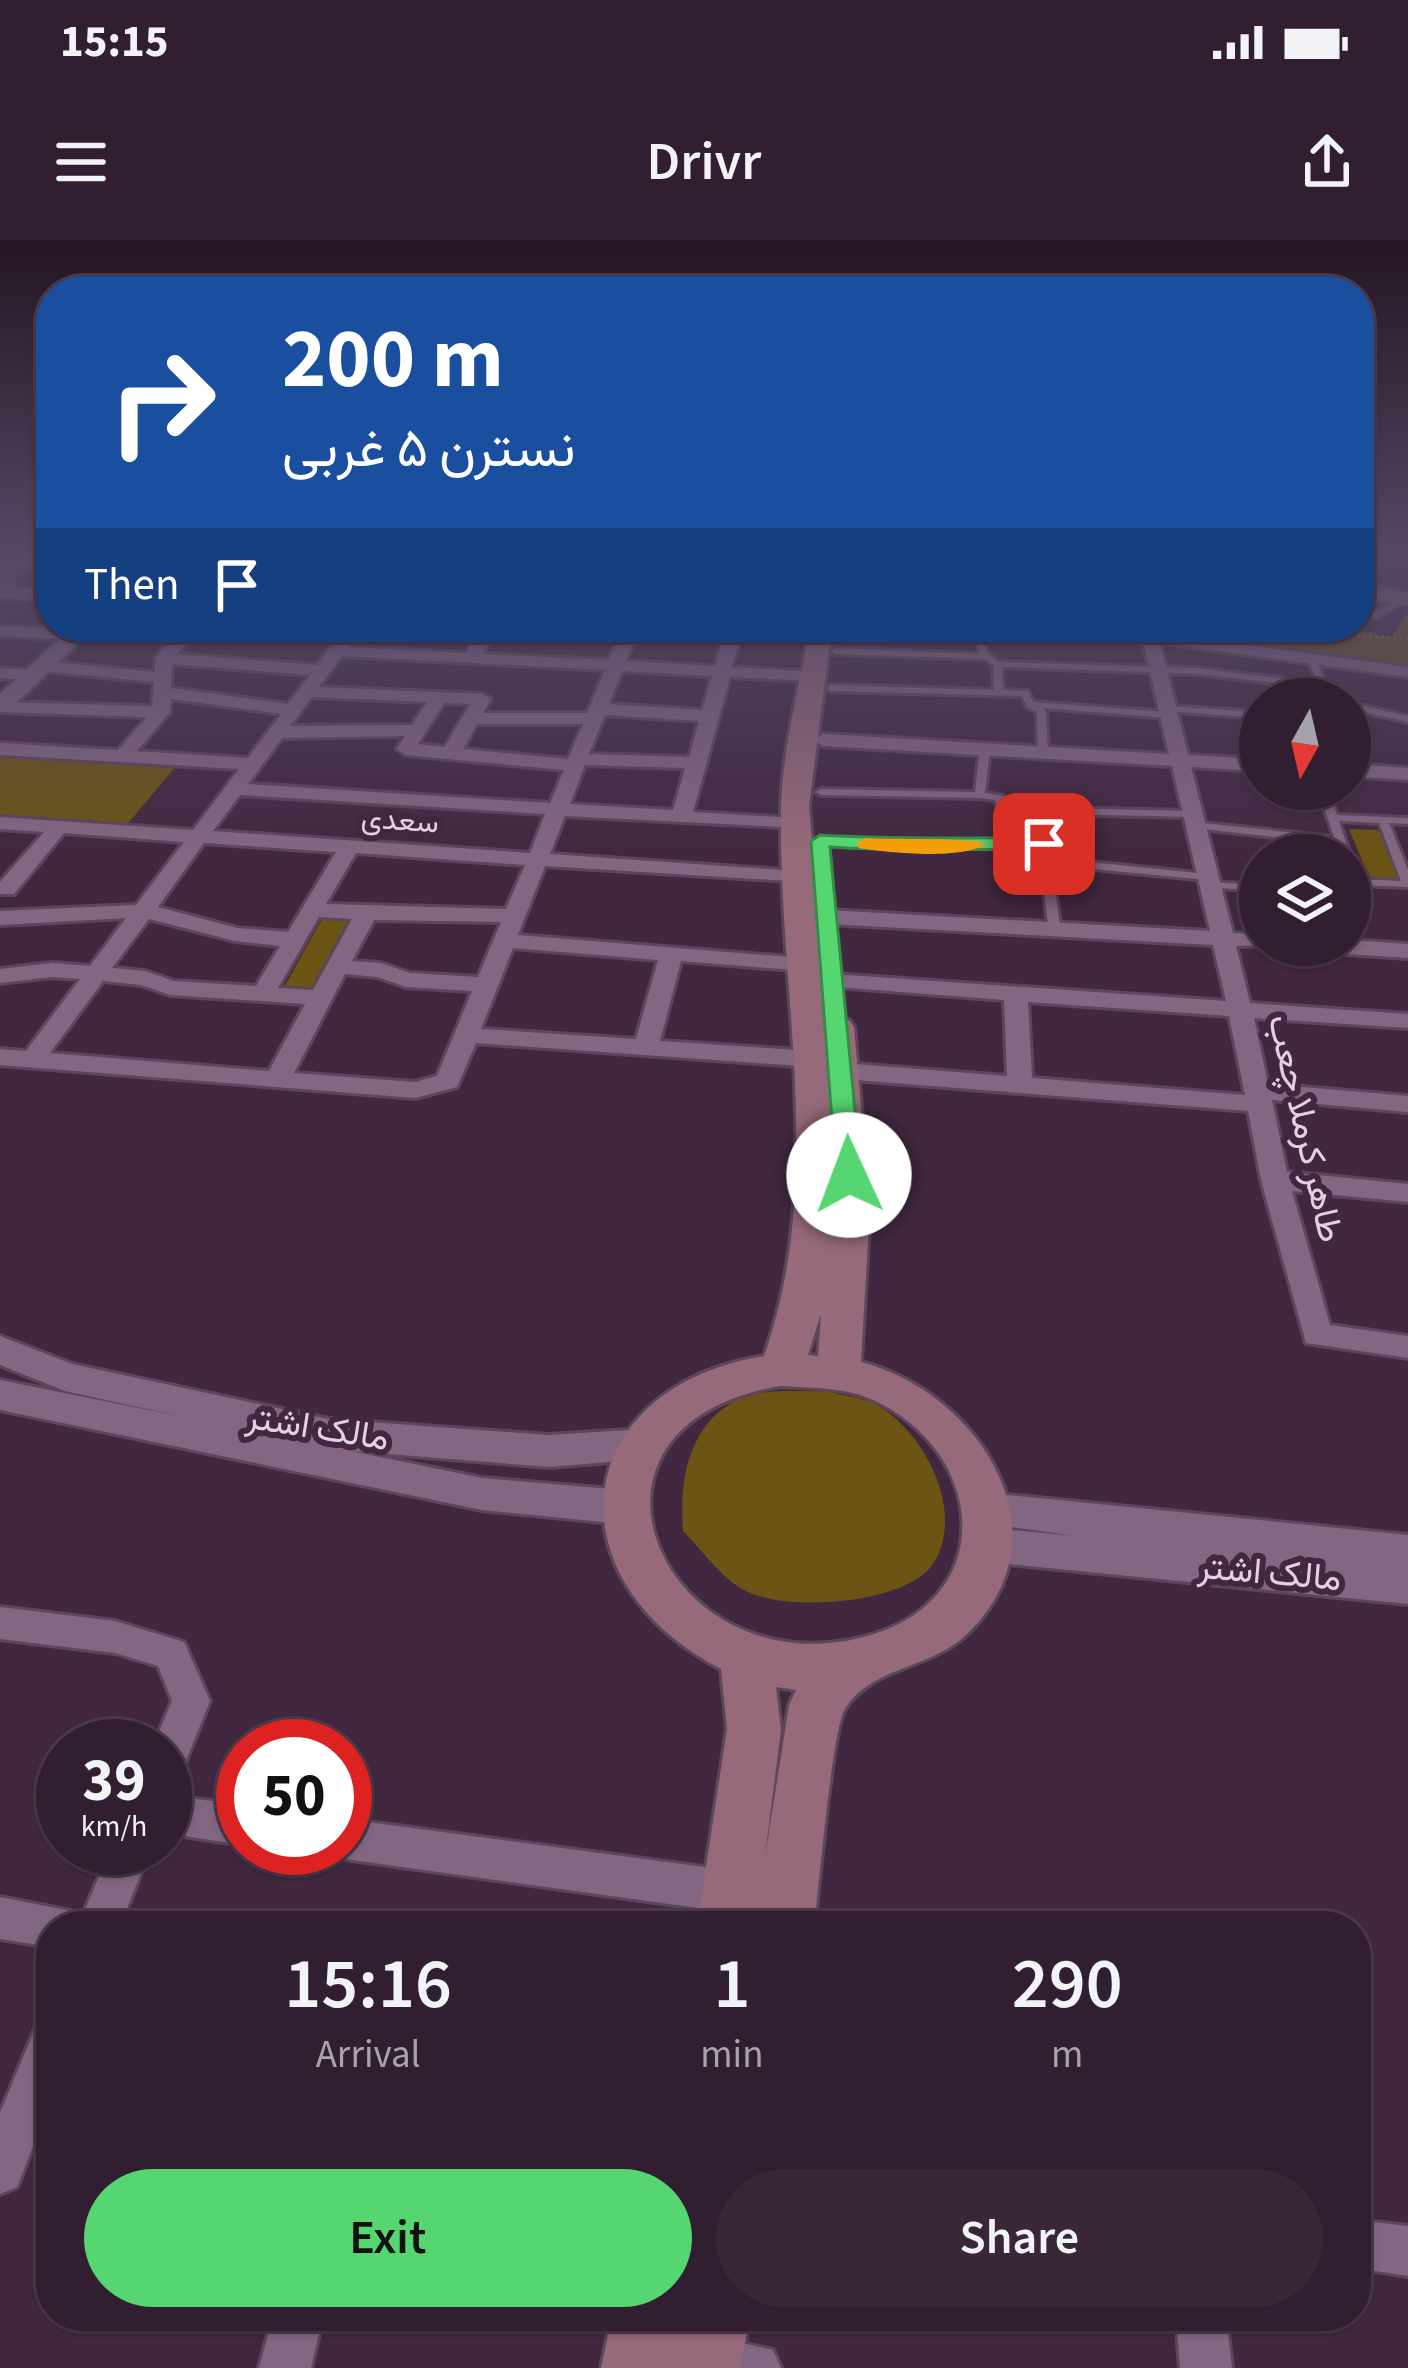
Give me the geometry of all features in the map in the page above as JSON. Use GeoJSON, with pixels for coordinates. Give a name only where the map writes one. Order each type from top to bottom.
{"type":"FeatureCollection","features":[{"type":"Feature","properties":{"kind":"main road"},"geometry":{"type":"LineString","coordinates":[[828,654],[821,792],[797,877],[818,972],[850,1208],[838,1372]]}},
{"type":"Feature","properties":{"kind":"main road"},"geometry":{"type":"LineString","coordinates":[[818,972],[828,917],[808,832],[828,654]]}},
{"type":"Feature","properties":{"kind":"main road"},"geometry":{"type":"LineString","coordinates":[[781,1370],[805,1299],[828,1065]]}},
{"type":"Feature","properties":{"kind":"main road"},"geometry":{"type":"LineString","coordinates":[[781,1370],[838,1372],[892,1390],[939,1420],[973,1462],[989,1528],[974,1587],[944,1623],[901,1650],[848,1665],[780,1665],[716,1644],[664,1607],[633,1559],[623,1507],[629,1474],[644,1444],[679,1406],[726,1381],[781,1370]]}},
{"type":"Feature","properties":{"kind":"main road"},"geometry":{"type":"LineString","coordinates":[[731,1909],[754,1729],[746,1654]]}},
{"type":"Feature","properties":{"kind":"main road"},"geometry":{"type":"LineString","coordinates":[[786,1911],[816,1705],[848,1665]]}},
{"type":"Feature","properties":{"kind":"main road"},"geometry":{"type":"LineString","coordinates":[[637,2368],[644,2331]]}},
{"type":"Feature","properties":{"kind":"street"},"geometry":{"type":"LineString","coordinates":[[0,706],[55,654]]}},
{"type":"Feature","properties":{"kind":"street"},"geometry":{"type":"LineString","coordinates":[[123,756],[179,654]]}},
{"type":"Feature","properties":{"kind":"street"},"geometry":{"type":"LineString","coordinates":[[32,1060],[335,654]]}},
{"type":"Feature","properties":{"kind":"street"},"geometry":{"type":"LineString","coordinates":[[401,654],[721,672],[826,654]]}},
{"type":"Feature","properties":{"kind":"street"},"geometry":{"type":"LineString","coordinates":[[472,658],[474,654]]}},
{"type":"Feature","properties":{"kind":"street"},"geometry":{"type":"LineString","coordinates":[[0,1057],[415,1090],[448,1082],[620,654]]}},
{"type":"Feature","properties":{"kind":"street"},"geometry":{"type":"LineString","coordinates":[[681,817],[726,654]]}},
{"type":"Feature","properties":{"kind":"street","name":"طاهر کرملا چعب"},"geometry":{"type":"LineString","coordinates":[[1154,654],[1240,1009],[1275,1180],[1317,1335],[1408,1347]]}},
{"type":"Feature","properties":{"kind":"street"},"geometry":{"type":"LineString","coordinates":[[1274,654],[1408,672]]}},
{"type":"Feature","properties":{"kind":"street"},"geometry":{"type":"LineString","coordinates":[[452,752],[504,660]]}},
{"type":"Feature","properties":{"kind":"street"},"geometry":{"type":"LineString","coordinates":[[0,673],[38,670],[163,685],[296,711]]}},
{"type":"Feature","properties":{"kind":"street"},"geometry":{"type":"LineString","coordinates":[[0,706],[322,671]]}},
{"type":"Feature","properties":{"kind":"street"},"geometry":{"type":"LineString","coordinates":[[310,692],[482,699]]}},
{"type":"Feature","properties":{"kind":"street"},"geometry":{"type":"LineString","coordinates":[[392,773],[439,697]]}},
{"type":"Feature","properties":{"kind":"street"},"geometry":{"type":"LineString","coordinates":[[472,718],[709,716]]}},
{"type":"Feature","properties":{"kind":"street"},"geometry":{"type":"LineString","coordinates":[[280,732],[418,730]]}},
{"type":"Feature","properties":{"kind":"street"},"geometry":{"type":"LineString","coordinates":[[823,740],[1239,764]]}},
{"type":"Feature","properties":{"kind":"street"},"geometry":{"type":"LineString","coordinates":[[0,749],[255,764]]}},
{"type":"Feature","properties":{"kind":"street"},"geometry":{"type":"LineString","coordinates":[[236,789],[392,773],[452,752],[576,762],[696,763]]}},
{"type":"Feature","properties":{"kind":"street"},"geometry":{"type":"LineString","coordinates":[[1371,768],[1408,773]]}},
{"type":"Feature","properties":{"kind":"street"},"geometry":{"type":"LineString","coordinates":[[392,773],[557,809],[808,832]]}},
{"type":"Feature","properties":{"kind":"street","name":"سعدی"},"geometry":{"type":"LineString","coordinates":[[0,823],[797,877]]}},
{"type":"Feature","properties":{"kind":"street"},"geometry":{"type":"LineString","coordinates":[[2,892],[59,827]]}},
{"type":"Feature","properties":{"kind":"street"},"geometry":{"type":"LineString","coordinates":[[263,994],[349,847]]}},
{"type":"Feature","properties":{"kind":"street"},"geometry":{"type":"LineString","coordinates":[[0,918],[76,916],[110,909],[144,911],[179,914],[245,937],[294,939]]}},
{"type":"Feature","properties":{"kind":"street"},"geometry":{"type":"LineString","coordinates":[[311,910],[515,916]]}},
{"type":"Feature","properties":{"kind":"street"},"geometry":{"type":"LineString","coordinates":[[277,1080],[366,913]]}},
{"type":"Feature","properties":{"kind":"street"},"geometry":{"type":"LineString","coordinates":[[828,917],[1239,939]]}},
{"type":"Feature","properties":{"kind":"street"},"geometry":{"type":"LineString","coordinates":[[505,941],[671,954],[1016,994],[1408,1021]]}},
{"type":"Feature","properties":{"kind":"street"},"geometry":{"type":"LineString","coordinates":[[1371,949],[1408,951]]}},
{"type":"Feature","properties":{"kind":"street"},"geometry":{"type":"LineString","coordinates":[[646,1047],[671,954]]}},
{"type":"Feature","properties":{"kind":"street"},"geometry":{"type":"LineString","coordinates":[[338,967],[381,970],[406,980],[488,986]]}},
{"type":"Feature","properties":{"kind":"street"},"geometry":{"type":"LineString","coordinates":[[0,976],[52,970],[146,978],[170,988],[321,998]]}},
{"type":"Feature","properties":{"kind":"street"},"geometry":{"type":"LineString","coordinates":[[1016,994],[1020,1085]]}},
{"type":"Feature","properties":{"kind":"street"},"geometry":{"type":"LineString","coordinates":[[468,1035],[646,1047],[1020,1085],[1408,1104]]}},
{"type":"Feature","properties":{"kind":"street"},"geometry":{"type":"LineString","coordinates":[[1275,1180],[1408,1192]]}},
{"type":"Feature","properties":{"kind":"street","name":"مالک اشتر"},"geometry":{"type":"LineString","coordinates":[[0,1350],[65,1377],[328,1434],[549,1450],[644,1444]]}},
{"type":"Feature","properties":{"kind":"street","name":"مالک اشتر"},"geometry":{"type":"LineString","coordinates":[[0,1395],[482,1495],[623,1507]]}},
{"type":"Feature","properties":{"kind":"street","name":"مالک اشتر"},"geometry":{"type":"LineString","coordinates":[[989,1528],[1408,1553]]}},
{"type":"Feature","properties":{"kind":"street","name":"مالک اشتر"},"geometry":{"type":"LineString","coordinates":[[989,1528],[1408,1586]]}},
{"type":"Feature","properties":{"kind":"street"},"geometry":{"type":"LineString","coordinates":[[0,1623],[115,1637],[171,1654],[191,1701],[184,1719]]}},
{"type":"Feature","properties":{"kind":"street"},"geometry":{"type":"LineString","coordinates":[[372,1844],[731,1909]]}},
{"type":"Feature","properties":{"kind":"street"},"geometry":{"type":"LineString","coordinates":[[105,1911],[120,1875]]}},
{"type":"Feature","properties":{"kind":"street"},"geometry":{"type":"LineString","coordinates":[[0,1918],[36,1923]]}},
{"type":"Feature","properties":{"kind":"street"},"geometry":{"type":"LineString","coordinates":[[0,2170],[36,2081]]}},
{"type":"Feature","properties":{"kind":"street"},"geometry":{"type":"LineString","coordinates":[[1371,2245],[1408,2251]]}},
{"type":"Feature","properties":{"kind":"street"},"geometry":{"type":"LineString","coordinates":[[285,2368],[294,2331]]}},
{"type":"Feature","properties":{"kind":"street"},"geometry":{"type":"LineString","coordinates":[[1202,2331],[1206,2368]]}},
{"type":"Feature","properties":{"kind":"lane"},"geometry":{"type":"LineString","coordinates":[[829,654],[999,692],[1025,693],[1030,705],[1041,711],[1043,752]]}},
{"type":"Feature","properties":{"kind":"lane"},"geometry":{"type":"LineString","coordinates":[[835,654],[1197,671],[1255,678]]}},
{"type":"Feature","properties":{"kind":"lane"},"geometry":{"type":"LineString","coordinates":[[985,654],[992,661],[999,692]]}},
{"type":"Feature","properties":{"kind":"lane"},"geometry":{"type":"LineString","coordinates":[[1312,659],[1319,678]]}},
{"type":"Feature","properties":{"kind":"lane"},"geometry":{"type":"LineString","coordinates":[[1030,705],[1239,715]]}},
{"type":"Feature","properties":{"kind":"lane"},"geometry":{"type":"LineString","coordinates":[[1371,711],[1408,719]]}},
{"type":"Feature","properties":{"kind":"lane"},"geometry":{"type":"LineString","coordinates":[[980,795],[985,749]]}},
{"type":"Feature","properties":{"kind":"lane"},"geometry":{"type":"LineString","coordinates":[[821,792],[999,798],[1004,810],[1044,844],[1054,926]]}},
{"type":"Feature","properties":{"kind":"lane"},"geometry":{"type":"LineString","coordinates":[[1004,810],[1193,819],[1293,834]]}},
{"type":"Feature","properties":{"kind":"lane"},"geometry":{"type":"LineString","coordinates":[[1330,810],[1338,834]]}},
{"type":"Feature","properties":{"kind":"lane"},"geometry":{"type":"LineString","coordinates":[[1332,818],[1408,821]]}},
{"type":"Feature","properties":{"kind":"lane"},"geometry":{"type":"LineString","coordinates":[[1371,880],[1408,884],[1383,820]]}},
{"type":"Feature","properties":{"kind":"lane"},"geometry":{"type":"LineString","coordinates":[[808,832],[924,848],[952,842],[1044,844]]}},
{"type":"Feature","properties":{"kind":"lane"},"geometry":{"type":"LineString","coordinates":[[1048,861],[1239,885]]}},
{"type":"Feature","properties":{"kind":"shaded area"},"geometry":{"type":"Polygon","coordinates":[[[1313,654],[1408,654],[1408,667],[1313,654]]]}},
{"type":"Feature","properties":{"kind":"shaded area"},"geometry":{"type":"Polygon","coordinates":[[[0,754],[177,765],[125,827],[0,819],[0,754]]]}},
{"type":"Feature","properties":{"kind":"shaded area"},"geometry":{"type":"Polygon","coordinates":[[[1349,829],[1379,830],[1399,879],[1371,878],[1371,834],[1351,834],[1349,829]]]}},
{"type":"Feature","properties":{"kind":"shaded area"},"geometry":{"type":"Polygon","coordinates":[[[322,919],[351,921],[314,989],[284,987],[322,919]]]}},
{"type":"Feature","properties":{"kind":"shaded area"},"geometry":{"type":"Polygon","coordinates":[[[826,1391],[879,1406],[912,1436],[943,1499],[942,1544],[933,1564],[919,1578],[871,1596],[785,1601],[742,1589],[683,1531],[690,1455],[708,1423],[739,1399],[770,1392],[826,1391]]]}},
{"type":"Feature","properties":{"kind":"slow traffic"},"geometry":{"type":"LineString","coordinates":[[865,844],[924,848],[952,842],[977,844]]}},
{"type":"Feature","properties":{"kind":"route"},"geometry":{"type":"LineString","coordinates":[[849,1175],[820,841],[924,848],[952,842],[1044,844]]}}]}
